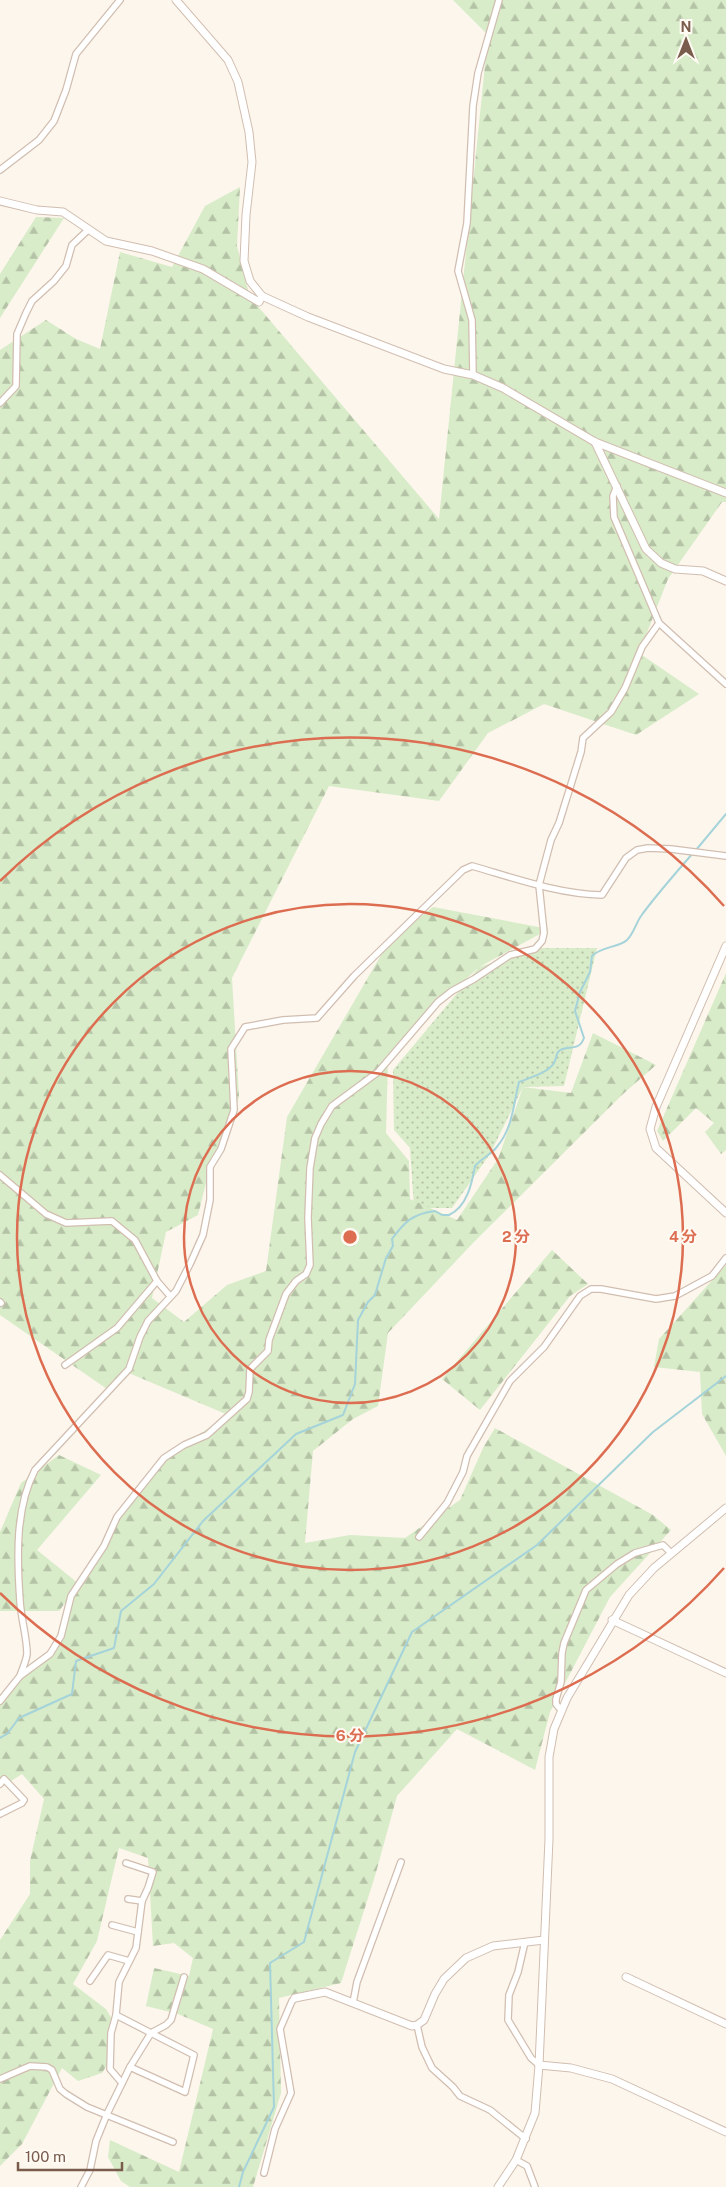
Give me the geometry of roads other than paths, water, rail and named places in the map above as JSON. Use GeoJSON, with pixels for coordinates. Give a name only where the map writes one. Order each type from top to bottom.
{"type":"FeatureCollection","features":[{"type":"Feature","properties":{"kind":"street"},"geometry":{"type":"LineString","coordinates":[[0,170],[39,140],[54,122],[76,54],[120,0]]}},
{"type":"Feature","properties":{"kind":"street"},"geometry":{"type":"LineString","coordinates":[[176,0],[228,60],[238,82],[249,132],[252,162],[246,215],[244,261],[250,281],[262,296],[308,317],[444,369],[473,375],[503,388],[595,442],[726,492]]}},
{"type":"Feature","properties":{"kind":"street"},"geometry":{"type":"LineString","coordinates":[[473,375],[472,320],[458,270],[466,223],[473,106],[478,73],[499,0]]}},
{"type":"Feature","properties":{"kind":"street"},"geometry":{"type":"LineString","coordinates":[[0,201],[37,210],[54,209],[63,212],[106,241],[152,251],[203,269],[259,302],[262,296]]}},
{"type":"Feature","properties":{"kind":"street"},"geometry":{"type":"LineString","coordinates":[[0,403],[16,386],[17,334],[32,301],[54,282],[66,266],[72,245],[88,230]]}},
{"type":"Feature","properties":{"kind":"street"},"geometry":{"type":"LineString","coordinates":[[595,442],[646,549],[661,563],[675,569],[703,571],[726,581]]}},
{"type":"Feature","properties":{"kind":"street"},"geometry":{"type":"LineString","coordinates":[[617,485],[613,496],[614,518],[659,623],[726,684]]}},
{"type":"Feature","properties":{"kind":"street"},"geometry":{"type":"LineString","coordinates":[[0,1701],[20,1676],[50,1654],[61,1636],[71,1596],[104,1546],[116,1517],[164,1458],[184,1445],[207,1436],[247,1400],[250,1392],[250,1369],[268,1351],[269,1340],[286,1294],[296,1281],[306,1274],[310,1265],[308,1218],[310,1168],[315,1138],[332,1106],[378,1072],[438,1002],[452,991],[510,955],[535,948],[539,945],[544,933],[539,885],[551,840],[559,823],[581,752],[583,738],[611,712],[625,688],[642,647],[659,623]]}},
{"type":"Feature","properties":{"kind":"street"},"geometry":{"type":"LineString","coordinates":[[20,1676],[27,1655],[20,1601],[19,1549],[21,1518],[28,1483],[35,1470],[129,1369],[148,1320],[176,1292],[181,1282],[202,1235],[210,1200],[210,1167],[221,1149],[234,1110],[232,1049],[245,1028],[283,1020],[317,1018],[354,976],[463,870],[472,866],[539,885],[587,895],[602,895],[626,858],[637,850],[648,848],[671,849],[726,856]]}},
{"type":"Feature","properties":{"kind":"street"},"geometry":{"type":"LineString","coordinates":[[726,946],[656,1107],[650,1129],[656,1148],[726,1213]]}},
{"type":"Feature","properties":{"kind":"street"},"geometry":{"type":"LineString","coordinates":[[0,1175],[46,1214],[66,1224],[112,1221],[135,1240],[157,1281],[170,1296]]}},
{"type":"Feature","properties":{"kind":"street"},"geometry":{"type":"LineString","coordinates":[[419,1537],[447,1503],[463,1472],[467,1456],[507,1386],[521,1368],[544,1347],[580,1296],[591,1289],[601,1289],[656,1299],[675,1296],[712,1276],[726,1258]]}},
{"type":"Feature","properties":{"kind":"street"},"geometry":{"type":"LineString","coordinates":[[65,1365],[117,1328],[157,1281]]}},
{"type":"Feature","properties":{"kind":"street"},"geometry":{"type":"LineString","coordinates":[[498,2187],[516,2160],[526,2139],[535,2112],[539,2066],[549,1839],[550,1757],[551,1743],[561,1710],[612,1620],[638,1584],[671,1553],[726,1508]]}},
{"type":"Feature","properties":{"kind":"street"},"geometry":{"type":"LineString","coordinates":[[561,1710],[556,1704],[556,1699],[561,1682],[562,1654],[567,1635],[586,1590],[609,1570],[635,1553],[663,1545],[671,1553]]}},
{"type":"Feature","properties":{"kind":"street"},"geometry":{"type":"LineString","coordinates":[[612,1620],[726,1673]]}},
{"type":"Feature","properties":{"kind":"street"},"geometry":{"type":"LineString","coordinates":[[0,1784],[4,1779],[24,1800],[22,1803],[0,1814]]}},
{"type":"Feature","properties":{"kind":"street"},"geometry":{"type":"LineString","coordinates":[[353,2003],[356,1982],[401,1862]]}},
{"type":"Feature","properties":{"kind":"street"},"geometry":{"type":"LineString","coordinates":[[122,2083],[110,2069],[111,2033],[116,2015],[119,1982],[128,1960],[136,1948],[142,1901],[153,1872],[126,1863]]}},
{"type":"Feature","properties":{"kind":"street"},"geometry":{"type":"LineString","coordinates":[[128,1898],[142,1901]]}},
{"type":"Feature","properties":{"kind":"street"},"geometry":{"type":"LineString","coordinates":[[112,1925],[138,1932]]}},
{"type":"Feature","properties":{"kind":"street"},"geometry":{"type":"LineString","coordinates":[[264,2173],[275,2129],[291,2093],[280,2029],[295,1998],[325,1992],[412,2026],[417,2025],[424,2020],[435,1994],[444,1979],[455,1966],[472,1954],[493,1946],[544,1940]]}},
{"type":"Feature","properties":{"kind":"street"},"geometry":{"type":"LineString","coordinates":[[525,1942],[518,1972],[509,1995],[508,2020],[531,2058],[539,2066],[571,2068],[612,2079],[726,2132]]}},
{"type":"Feature","properties":{"kind":"street"},"geometry":{"type":"LineString","coordinates":[[90,1981],[108,1955],[128,1960]]}},
{"type":"Feature","properties":{"kind":"street"},"geometry":{"type":"LineString","coordinates":[[81,2187],[90,2170],[96,2141],[122,2083],[151,2033],[166,2025],[170,2020],[184,1977]]}},
{"type":"Feature","properties":{"kind":"street"},"geometry":{"type":"LineString","coordinates":[[626,1977],[726,2024]]}},
{"type":"Feature","properties":{"kind":"street"},"geometry":{"type":"LineString","coordinates":[[116,2015],[194,2055],[185,2092],[130,2067]]}},
{"type":"Feature","properties":{"kind":"street"},"geometry":{"type":"LineString","coordinates":[[417,2025],[422,2048],[432,2068],[460,2096],[490,2110],[526,2139]]}},
{"type":"Feature","properties":{"kind":"street"},"geometry":{"type":"LineString","coordinates":[[0,2079],[30,2066],[47,2067],[52,2070],[60,2089],[66,2094],[87,2106],[173,2142]]}},
{"type":"Feature","properties":{"kind":"street"},"geometry":{"type":"LineString","coordinates":[[516,2160],[527,2166],[535,2187]]}},
{"type":"Feature","properties":{"kind":"waterway"},"geometry":{"type":"LineString","coordinates":[[696,850],[726,814]]}},
{"type":"Feature","properties":{"kind":"waterway"},"geometry":{"type":"LineString","coordinates":[[0,1738],[7,1734],[19,1718],[72,1694],[76,1661],[114,1648],[121,1611],[154,1584],[203,1521],[296,1434],[343,1415],[355,1384],[358,1320],[368,1302],[375,1295],[386,1258],[393,1246],[392,1239],[401,1227],[415,1216],[435,1211],[442,1215],[449,1215],[460,1206],[468,1194],[475,1166],[496,1148],[506,1133],[512,1116],[519,1082],[547,1070],[554,1063],[557,1053],[561,1049],[579,1046],[584,1038],[575,1011],[580,992],[590,972],[592,956],[600,950],[627,940],[647,908],[693,853]]}},
{"type":"Feature","properties":{"kind":"waterway"},"geometry":{"type":"LineString","coordinates":[[239,2187],[243,2172],[274,2107],[270,1963],[304,1942],[355,1752],[412,1632],[537,1545],[653,1432],[726,1376]]}}]}
